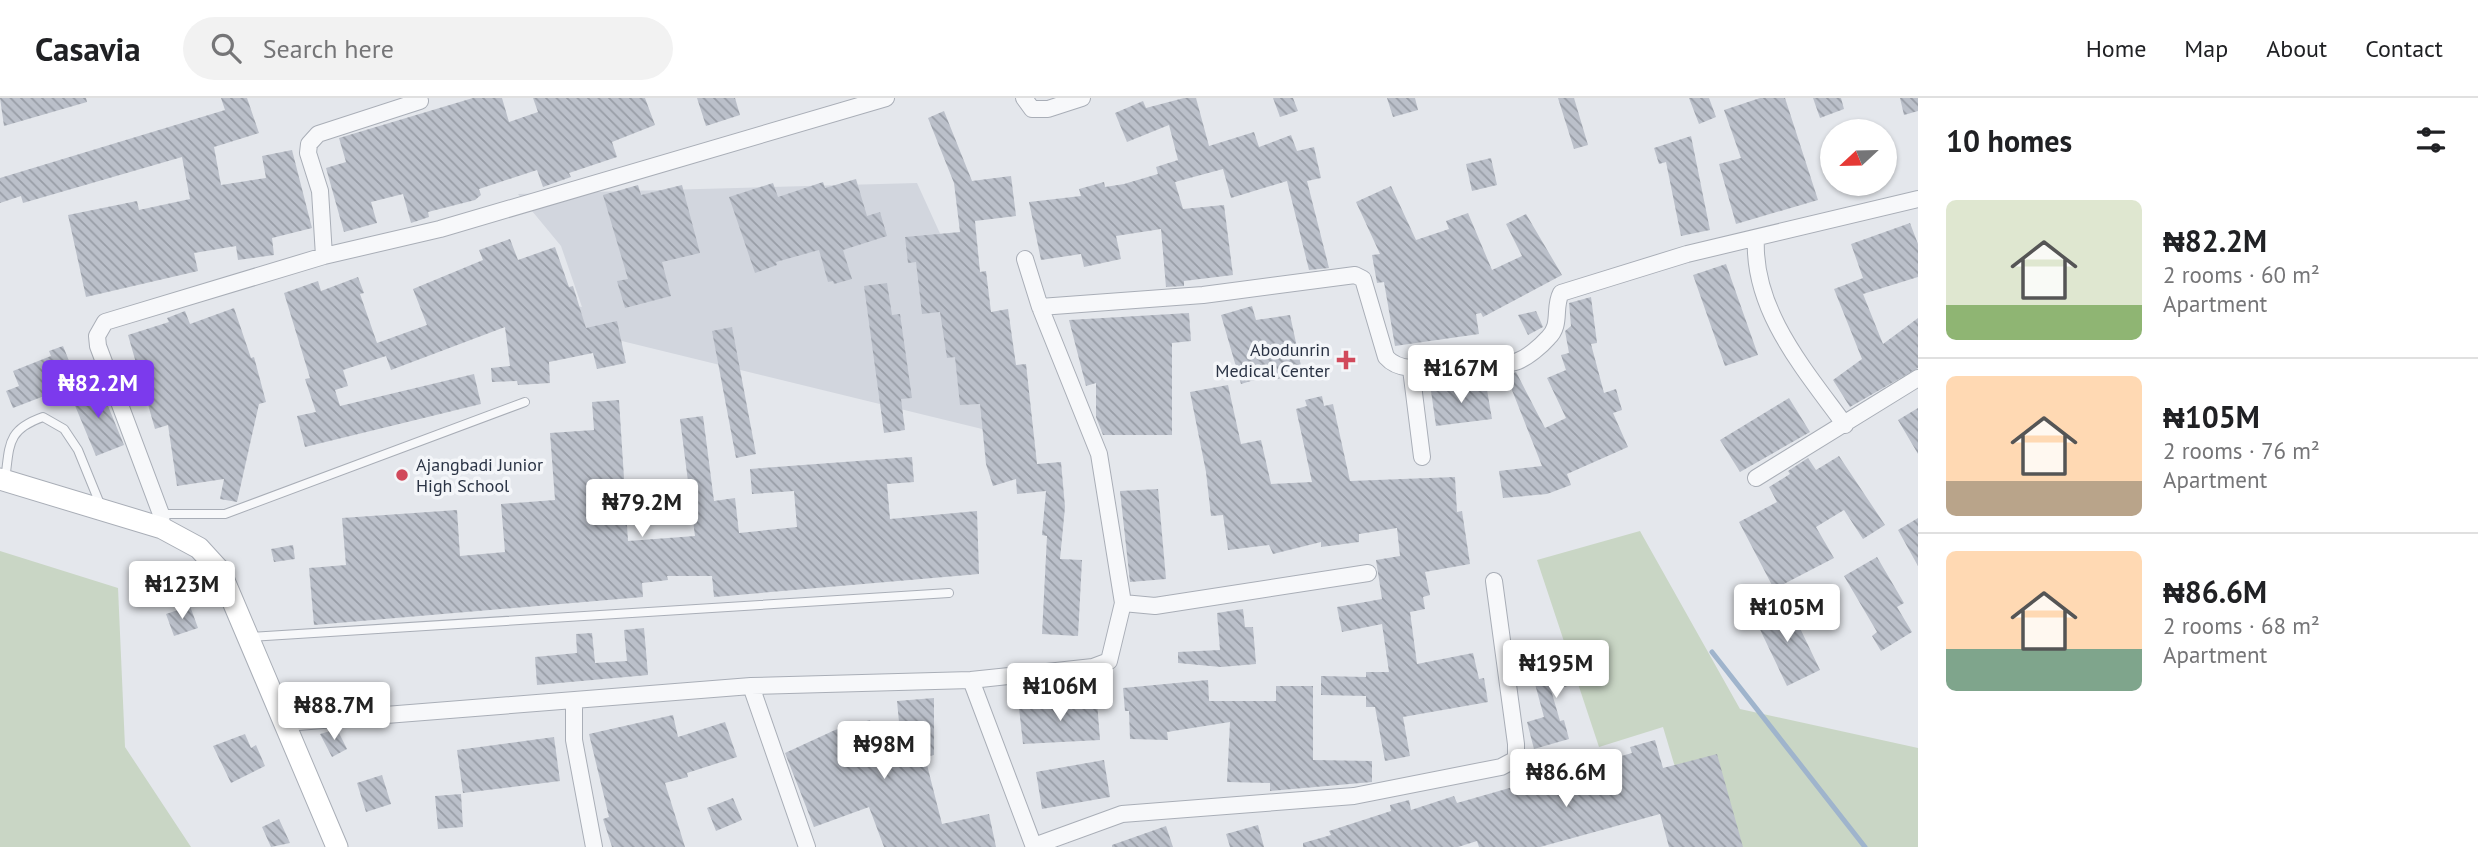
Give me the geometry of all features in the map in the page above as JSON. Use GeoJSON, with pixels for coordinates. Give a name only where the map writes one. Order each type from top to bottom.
{"type":"FeatureCollection","features":[{"type":"Feature","properties":{"kind":"street"},"geometry":{"type":"LineString","coordinates":[[161,521],[98,346],[101,328],[112,318],[324,256],[439,229],[886,98]]}},
{"type":"Feature","properties":{"kind":"street"},"geometry":{"type":"LineString","coordinates":[[1024,98],[1032,109],[1048,108],[1082,98]]}},
{"type":"Feature","properties":{"kind":"street"},"geometry":{"type":"LineString","coordinates":[[324,256],[320,191],[308,153],[313,138],[318,134],[420,101]]}},
{"type":"Feature","properties":{"kind":"street"},"geometry":{"type":"LineString","coordinates":[[1040,307],[1203,295],[1355,275],[1363,279],[1386,357],[1392,363],[1410,369],[1495,365],[1519,361],[1550,337],[1558,321],[1557,300],[1561,293],[1687,254],[1918,199]]}},
{"type":"Feature","properties":{"kind":"street"},"geometry":{"type":"LineString","coordinates":[[1756,238],[1755,262],[1759,283],[1777,323],[1793,352],[1845,425]]}},
{"type":"Feature","properties":{"kind":"street"},"geometry":{"type":"LineString","coordinates":[[285,723],[751,686],[971,680],[1093,667],[1109,661],[1123,603],[1099,454],[1040,307],[1025,259]]}},
{"type":"Feature","properties":{"kind":"street"},"geometry":{"type":"LineString","coordinates":[[1410,369],[1422,457]]}},
{"type":"Feature","properties":{"kind":"street"},"geometry":{"type":"LineString","coordinates":[[1756,478],[1918,378]]}},
{"type":"Feature","properties":{"kind":"street"},"geometry":{"type":"LineString","coordinates":[[2,480],[102,510],[161,521],[199,548],[220,571],[337,847]]}},
{"type":"Feature","properties":{"kind":"street"},"geometry":{"type":"LineString","coordinates":[[1123,603],[1155,606],[1368,573]]}},
{"type":"Feature","properties":{"kind":"street"},"geometry":{"type":"LineString","coordinates":[[971,680],[1034,847],[1122,814],[1354,796],[1501,767],[1516,759],[1517,744],[1494,580]]}},
{"type":"Feature","properties":{"kind":"street"},"geometry":{"type":"LineString","coordinates":[[751,686],[807,847]]}},
{"type":"Feature","properties":{"kind":"street"},"geometry":{"type":"LineString","coordinates":[[574,701],[574,740],[594,847]]}},
{"type":"Feature","properties":{"kind":"lane"},"geometry":{"type":"LineString","coordinates":[[161,521],[225,514],[525,402]]}},
{"type":"Feature","properties":{"kind":"lane"},"geometry":{"type":"LineString","coordinates":[[2,480],[11,438],[24,424],[43,417],[64,429],[78,450],[102,510]]}},
{"type":"Feature","properties":{"kind":"lane"},"geometry":{"type":"LineString","coordinates":[[247,637],[949,593]]}},
{"type":"Feature","properties":{"kind":"shaded area"},"geometry":{"type":"Polygon","coordinates":[[[917,183],[1035,442],[540,321],[536,300],[582,307],[561,246],[518,194],[917,183]]]}},
{"type":"Feature","properties":{"kind":"green space"},"geometry":{"type":"Polygon","coordinates":[[[1640,531],[1740,709],[1918,748],[1918,847],[1699,847],[1663,727],[1599,747],[1537,560],[1640,531]]]}},
{"type":"Feature","properties":{"kind":"green space"},"geometry":{"type":"Polygon","coordinates":[[[0,551],[118,588],[125,747],[191,847],[0,847],[0,551]]]}},
{"type":"Feature","properties":{"kind":"building"},"geometry":{"type":"Polygon","coordinates":[[[0,98],[86,98],[87,102],[4,126],[0,98]]]}},
{"type":"Feature","properties":{"kind":"building"},"geometry":{"type":"Polygon","coordinates":[[[221,98],[247,98],[259,133],[214,147],[221,185],[266,178],[262,156],[292,150],[312,228],[272,238],[274,255],[238,260],[236,246],[194,253],[198,271],[86,297],[68,215],[137,201],[139,210],[190,199],[182,157],[23,203],[21,196],[0,203],[0,178],[225,110],[221,98]]]}},
{"type":"Feature","properties":{"kind":"building"},"geometry":{"type":"Polygon","coordinates":[[[473,98],[502,98],[509,122],[538,112],[533,98],[645,98],[655,125],[612,142],[617,157],[569,173],[571,177],[543,187],[537,170],[479,189],[481,195],[475,200],[428,212],[429,217],[411,223],[403,194],[371,202],[377,223],[344,232],[326,168],[346,162],[339,138],[473,98]]]}},
{"type":"Feature","properties":{"kind":"building"},"geometry":{"type":"Polygon","coordinates":[[[697,98],[735,98],[740,115],[706,126],[697,98]]]}},
{"type":"Feature","properties":{"kind":"building"},"geometry":{"type":"Polygon","coordinates":[[[1184,98],[1196,98],[1209,146],[1254,132],[1259,147],[1291,135],[1297,151],[1314,147],[1321,178],[1307,181],[1329,268],[1309,270],[1287,181],[1231,198],[1223,169],[1175,182],[1183,209],[1224,205],[1233,275],[1184,281],[1184,286],[1166,287],[1161,229],[1116,236],[1121,259],[1084,267],[1081,254],[1041,260],[1029,202],[1081,196],[1079,189],[1104,182],[1105,187],[1124,184],[1158,174],[1156,167],[1178,160],[1169,125],[1127,142],[1115,113],[1143,101],[1146,108],[1184,98]]]}},
{"type":"Feature","properties":{"kind":"building"},"geometry":{"type":"Polygon","coordinates":[[[1273,98],[1293,98],[1298,111],[1280,117],[1273,98]]]}},
{"type":"Feature","properties":{"kind":"building"},"geometry":{"type":"Polygon","coordinates":[[[1387,98],[1415,98],[1418,110],[1393,117],[1387,98]]]}},
{"type":"Feature","properties":{"kind":"building"},"geometry":{"type":"Polygon","coordinates":[[[1558,98],[1574,98],[1588,145],[1574,149],[1558,98]]]}},
{"type":"Feature","properties":{"kind":"building"},"geometry":{"type":"Polygon","coordinates":[[[1689,98],[1709,98],[1716,117],[1699,124],[1689,98]]]}},
{"type":"Feature","properties":{"kind":"building"},"geometry":{"type":"Polygon","coordinates":[[[1760,98],[1785,98],[1818,200],[1736,224],[1719,164],[1741,158],[1724,110],[1760,98]]]}},
{"type":"Feature","properties":{"kind":"building"},"geometry":{"type":"Polygon","coordinates":[[[1813,98],[1841,98],[1844,109],[1820,118],[1813,98]]]}},
{"type":"Feature","properties":{"kind":"building"},"geometry":{"type":"Polygon","coordinates":[[[1900,98],[1918,98],[1918,111],[1904,115],[1900,98]]]}},
{"type":"Feature","properties":{"kind":"building"},"geometry":{"type":"Polygon","coordinates":[[[944,111],[972,181],[1011,176],[1016,216],[975,221],[980,272],[986,271],[991,312],[1008,309],[1016,365],[1026,364],[1037,464],[1061,462],[1065,507],[1060,559],[1082,560],[1078,636],[1042,634],[1047,536],[1042,535],[1046,491],[1017,494],[1016,479],[993,486],[986,464],[980,404],[960,405],[955,357],[947,358],[940,312],[922,314],[916,262],[908,263],[905,237],[960,232],[954,183],[928,118],[944,111]]]}},
{"type":"Feature","properties":{"kind":"building"},"geometry":{"type":"Polygon","coordinates":[[[1691,136],[1710,230],[1681,236],[1666,162],[1659,164],[1654,148],[1691,136]]]}},
{"type":"Feature","properties":{"kind":"building"},"geometry":{"type":"Polygon","coordinates":[[[1491,158],[1497,185],[1472,191],[1466,164],[1491,158]]]}},
{"type":"Feature","properties":{"kind":"building"},"geometry":{"type":"Polygon","coordinates":[[[856,179],[867,216],[880,212],[887,236],[843,250],[852,279],[834,284],[833,281],[828,282],[819,250],[776,262],[777,265],[755,273],[729,197],[773,183],[778,197],[823,182],[825,188],[856,179]]]}},
{"type":"Feature","properties":{"kind":"building"},"geometry":{"type":"Polygon","coordinates":[[[638,185],[641,195],[682,185],[700,253],[662,262],[671,296],[625,308],[617,281],[628,279],[603,195],[638,185]]]}},
{"type":"Feature","properties":{"kind":"building"},"geometry":{"type":"Polygon","coordinates":[[[1391,186],[1416,240],[1449,229],[1446,221],[1468,213],[1492,270],[1522,256],[1506,224],[1526,214],[1562,275],[1483,317],[1481,313],[1476,314],[1479,334],[1395,346],[1384,282],[1377,283],[1372,255],[1380,254],[1356,202],[1391,186]]]}},
{"type":"Feature","properties":{"kind":"building"},"geometry":{"type":"Polygon","coordinates":[[[1910,223],[1918,244],[1918,277],[1863,294],[1883,344],[1918,318],[1918,368],[1850,407],[1833,380],[1862,359],[1834,289],[1863,278],[1851,244],[1910,223]]]}},
{"type":"Feature","properties":{"kind":"building"},"geometry":{"type":"Polygon","coordinates":[[[510,239],[518,260],[555,247],[569,287],[573,286],[586,328],[617,321],[626,363],[597,369],[593,353],[549,362],[550,383],[518,385],[517,381],[492,382],[491,368],[510,366],[505,327],[391,370],[386,356],[343,370],[348,386],[335,390],[340,406],[474,374],[481,404],[305,447],[297,416],[316,412],[305,379],[310,378],[284,293],[318,281],[321,291],[358,277],[364,293],[360,294],[377,343],[427,325],[413,289],[483,260],[479,250],[510,239]]]}},
{"type":"Feature","properties":{"kind":"building"},"geometry":{"type":"Polygon","coordinates":[[[1726,264],[1758,355],[1725,366],[1693,275],[1726,264]]]}},
{"type":"Feature","properties":{"kind":"building"},"geometry":{"type":"Polygon","coordinates":[[[887,283],[892,315],[900,314],[912,398],[901,399],[905,430],[884,433],[864,286],[887,283]]]}},
{"type":"Feature","properties":{"kind":"building"},"geometry":{"type":"Polygon","coordinates":[[[1591,297],[1597,343],[1591,344],[1604,393],[1616,389],[1622,410],[1613,413],[1628,447],[1567,474],[1571,485],[1547,494],[1503,498],[1499,471],[1542,466],[1506,375],[1516,372],[1545,428],[1566,418],[1547,378],[1566,370],[1561,355],[1569,353],[1565,331],[1571,326],[1569,303],[1591,297]]]}},
{"type":"Feature","properties":{"kind":"building"},"geometry":{"type":"Polygon","coordinates":[[[1252,306],[1256,320],[1290,315],[1303,375],[1276,379],[1274,374],[1241,384],[1221,315],[1252,306]]]}},
{"type":"Feature","properties":{"kind":"building"},"geometry":{"type":"Polygon","coordinates":[[[234,308],[251,358],[254,357],[266,402],[259,404],[237,502],[220,499],[224,479],[177,486],[168,425],[155,429],[128,335],[169,322],[167,318],[185,311],[190,324],[234,308]]]}},
{"type":"Feature","properties":{"kind":"building"},"geometry":{"type":"Polygon","coordinates":[[[1536,311],[1543,327],[1528,335],[1518,315],[1536,311]]]}},
{"type":"Feature","properties":{"kind":"building"},"geometry":{"type":"Polygon","coordinates":[[[1189,313],[1191,341],[1172,343],[1172,435],[1103,435],[1096,417],[1096,383],[1086,386],[1069,320],[1189,313]]]}},
{"type":"Feature","properties":{"kind":"building"},"geometry":{"type":"Polygon","coordinates":[[[732,327],[756,454],[736,458],[712,331],[732,327]]]}},
{"type":"Feature","properties":{"kind":"building"},"geometry":{"type":"Polygon","coordinates":[[[63,346],[78,383],[13,408],[6,391],[19,386],[13,371],[51,356],[49,351],[63,346]]]}},
{"type":"Feature","properties":{"kind":"building"},"geometry":{"type":"Polygon","coordinates":[[[99,384],[124,445],[96,456],[71,396],[99,384]]]}},
{"type":"Feature","properties":{"kind":"building"},"geometry":{"type":"Polygon","coordinates":[[[1486,384],[1492,419],[1436,426],[1431,391],[1486,384]]]}},
{"type":"Feature","properties":{"kind":"building"},"geometry":{"type":"Polygon","coordinates":[[[1228,385],[1241,444],[1261,440],[1271,484],[1312,482],[1296,409],[1307,406],[1305,400],[1322,396],[1324,406],[1333,404],[1350,481],[1455,477],[1457,512],[1462,511],[1470,564],[1425,572],[1430,595],[1423,597],[1425,609],[1410,612],[1417,664],[1473,653],[1479,679],[1484,678],[1488,702],[1403,717],[1410,756],[1385,761],[1375,707],[1366,707],[1366,696],[1321,695],[1321,676],[1366,677],[1366,672],[1389,672],[1382,624],[1342,632],[1337,607],[1382,599],[1376,560],[1400,556],[1397,528],[1359,534],[1359,542],[1321,547],[1321,542],[1273,554],[1269,545],[1228,550],[1223,515],[1211,516],[1206,472],[1190,392],[1228,385]]]}},
{"type":"Feature","properties":{"kind":"building"},"geometry":{"type":"Polygon","coordinates":[[[1789,398],[1810,432],[1740,472],[1720,440],[1789,398]]]}},
{"type":"Feature","properties":{"kind":"building"},"geometry":{"type":"Polygon","coordinates":[[[619,400],[628,541],[695,536],[680,419],[703,416],[714,501],[735,498],[739,533],[797,527],[794,491],[752,494],[750,469],[912,457],[914,482],[887,484],[890,519],[977,511],[979,574],[714,597],[712,576],[667,576],[668,580],[642,583],[643,597],[314,625],[309,568],[346,565],[342,518],[457,510],[460,556],[505,552],[501,504],[555,500],[550,433],[594,430],[592,402],[619,400]]]}},
{"type":"Feature","properties":{"kind":"building"},"geometry":{"type":"Polygon","coordinates":[[[1918,408],[1918,454],[1898,420],[1918,408]]]}},
{"type":"Feature","properties":{"kind":"building"},"geometry":{"type":"Polygon","coordinates":[[[1839,456],[1885,525],[1863,539],[1844,510],[1816,527],[1834,558],[1774,589],[1739,522],[1777,502],[1769,487],[1790,474],[1788,471],[1808,458],[1816,470],[1839,456]]]}},
{"type":"Feature","properties":{"kind":"building"},"geometry":{"type":"Polygon","coordinates":[[[1158,489],[1166,579],[1130,582],[1120,491],[1158,489]]]}},
{"type":"Feature","properties":{"kind":"building"},"geometry":{"type":"Polygon","coordinates":[[[1918,518],[1918,566],[1898,530],[1918,518]]]}},
{"type":"Feature","properties":{"kind":"building"},"geometry":{"type":"Polygon","coordinates":[[[293,545],[295,559],[274,562],[271,549],[293,545]]]}},
{"type":"Feature","properties":{"kind":"building"},"geometry":{"type":"Polygon","coordinates":[[[1877,557],[1904,603],[1897,607],[1912,632],[1881,651],[1872,636],[1877,632],[1844,576],[1877,557]]]}},
{"type":"Feature","properties":{"kind":"building"},"geometry":{"type":"Polygon","coordinates":[[[1787,601],[1820,670],[1787,686],[1754,617],[1787,601]]]}},
{"type":"Feature","properties":{"kind":"building"},"geometry":{"type":"Polygon","coordinates":[[[190,606],[198,628],[174,636],[166,614],[190,606]]]}},
{"type":"Feature","properties":{"kind":"building"},"geometry":{"type":"Polygon","coordinates":[[[1243,609],[1245,627],[1253,627],[1256,664],[1221,667],[1178,663],[1178,652],[1220,650],[1217,613],[1243,609]]]}},
{"type":"Feature","properties":{"kind":"building"},"geometry":{"type":"Polygon","coordinates":[[[644,628],[648,675],[537,685],[535,657],[577,653],[576,634],[592,633],[595,663],[627,661],[624,630],[644,628]]]}},
{"type":"Feature","properties":{"kind":"building"},"geometry":{"type":"Polygon","coordinates":[[[1591,658],[1597,679],[1551,690],[1560,721],[1564,720],[1569,739],[1534,749],[1527,722],[1544,717],[1532,673],[1591,658]]]}},
{"type":"Feature","properties":{"kind":"building"},"geometry":{"type":"Polygon","coordinates":[[[1208,680],[1209,701],[1276,701],[1276,686],[1313,686],[1313,760],[1372,761],[1372,782],[1270,791],[1270,783],[1227,782],[1230,722],[1167,732],[1168,740],[1130,739],[1129,711],[1125,711],[1123,688],[1208,680]]]}},
{"type":"Feature","properties":{"kind":"building"},"geometry":{"type":"Polygon","coordinates":[[[934,698],[934,755],[925,757],[942,824],[989,814],[996,847],[884,847],[869,807],[814,827],[785,753],[835,730],[870,720],[872,727],[899,722],[897,701],[934,698]]]}},
{"type":"Feature","properties":{"kind":"building"},"geometry":{"type":"Polygon","coordinates":[[[1097,702],[1100,740],[1023,744],[1019,708],[1097,702]]]}},
{"type":"Feature","properties":{"kind":"building"},"geometry":{"type":"Polygon","coordinates":[[[673,715],[678,737],[725,722],[737,757],[687,773],[688,777],[665,783],[685,847],[612,847],[603,819],[609,817],[589,734],[673,715]]]}},
{"type":"Feature","properties":{"kind":"building"},"geometry":{"type":"Polygon","coordinates":[[[337,729],[347,749],[332,757],[320,734],[337,729]]]}},
{"type":"Feature","properties":{"kind":"building"},"geometry":{"type":"Polygon","coordinates":[[[245,734],[251,748],[256,745],[265,766],[231,783],[213,746],[245,734]]]}},
{"type":"Feature","properties":{"kind":"building"},"geometry":{"type":"Polygon","coordinates":[[[554,737],[560,781],[463,793],[457,750],[554,737]]]}},
{"type":"Feature","properties":{"kind":"building"},"geometry":{"type":"Polygon","coordinates":[[[1655,740],[1663,768],[1717,754],[1743,847],[1669,847],[1660,814],[1540,847],[1479,847],[1477,841],[1458,847],[1303,847],[1303,843],[1331,835],[1329,831],[1391,811],[1390,805],[1409,800],[1411,810],[1454,796],[1457,803],[1632,753],[1630,747],[1655,740]]]}},
{"type":"Feature","properties":{"kind":"building"},"geometry":{"type":"Polygon","coordinates":[[[1104,760],[1110,797],[1042,809],[1036,772],[1104,760]]]}},
{"type":"Feature","properties":{"kind":"building"},"geometry":{"type":"Polygon","coordinates":[[[382,775],[391,804],[366,812],[357,783],[382,775]]]}},
{"type":"Feature","properties":{"kind":"building"},"geometry":{"type":"Polygon","coordinates":[[[461,794],[463,827],[438,829],[435,796],[461,794]]]}},
{"type":"Feature","properties":{"kind":"building"},"geometry":{"type":"Polygon","coordinates":[[[733,798],[742,820],[716,831],[707,808],[733,798]]]}},
{"type":"Feature","properties":{"kind":"building"},"geometry":{"type":"Polygon","coordinates":[[[279,819],[290,843],[271,847],[262,827],[279,819]]]}},
{"type":"Feature","properties":{"kind":"building"},"geometry":{"type":"Polygon","coordinates":[[[1258,825],[1264,847],[1230,847],[1226,834],[1258,825]]]}},
{"type":"Feature","properties":{"kind":"building"},"geometry":{"type":"Polygon","coordinates":[[[1166,826],[1173,847],[1112,847],[1112,845],[1166,826]]]}},
{"type":"Feature","properties":{"kind":"waterway"},"geometry":{"type":"LineString","coordinates":[[1712,652],[1865,847]]}},
{"type":"Feature","properties":{"kind":"place","name":"Abodunrin Medical Center"},"geometry":{"type":"Point","coordinates":[1346,360]}},
{"type":"Feature","properties":{"kind":"place","name":"Ajangbadi Junior High School"},"geometry":{"type":"Point","coordinates":[402,475]}}]}
